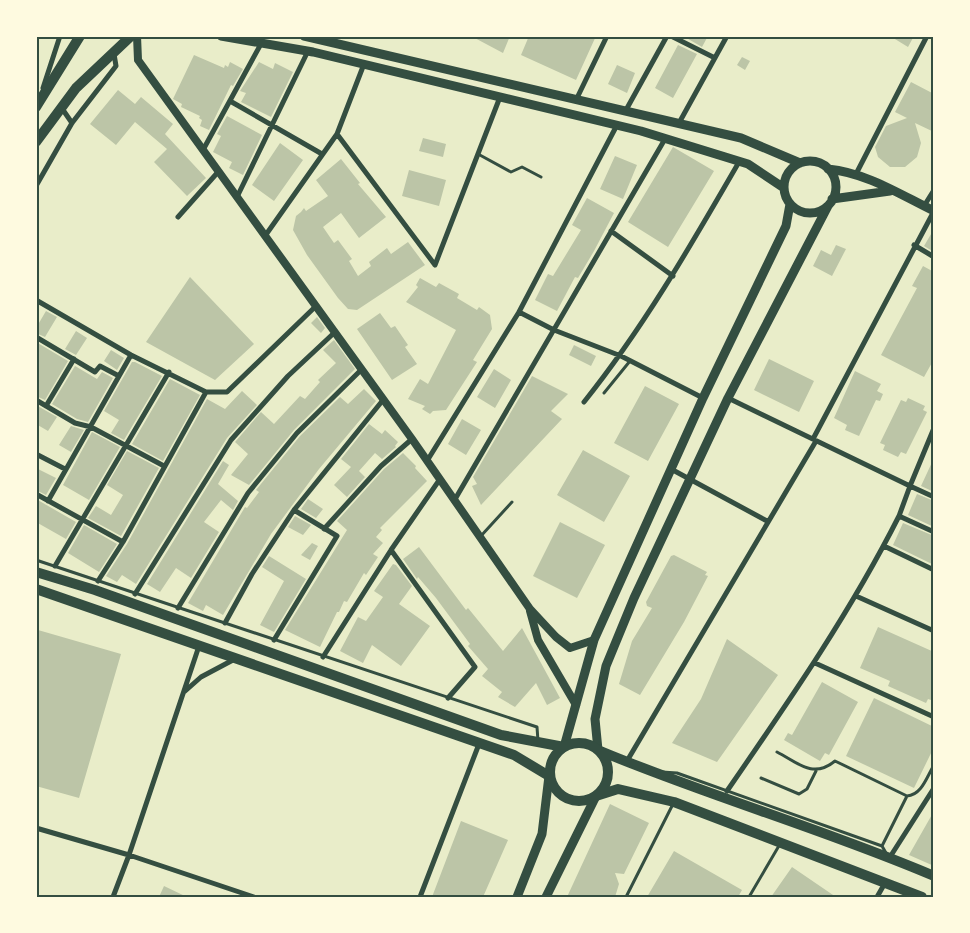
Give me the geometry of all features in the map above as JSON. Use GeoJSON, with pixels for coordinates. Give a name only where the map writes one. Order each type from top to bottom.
{"type":"FeatureCollection","features":[{"type":"Feature","properties":{"kind":"main road"},"geometry":{"type":"LineString","coordinates":[[37,105],[80,36]]}},
{"type":"Feature","properties":{"kind":"main road"},"geometry":{"type":"LineString","coordinates":[[36,142],[76,88],[131,36]]}},
{"type":"Feature","properties":{"kind":"main road"},"geometry":{"type":"LineString","coordinates":[[221,36],[308,51],[617,125],[748,164],[784,188]]}},
{"type":"Feature","properties":{"kind":"main road"},"geometry":{"type":"LineString","coordinates":[[304,36],[577,98],[741,138],[800,163],[815,162],[828,169],[869,177],[890,190],[934,211]]}},
{"type":"Feature","properties":{"kind":"main road"},"geometry":{"type":"LineString","coordinates":[[617,125],[626,110]]}},
{"type":"Feature","properties":{"kind":"main road"},"geometry":{"type":"LineString","coordinates":[[800,163],[788,173],[784,188],[790,204],[796,209],[812,213],[830,202],[890,190]]}},
{"type":"Feature","properties":{"kind":"main road"},"geometry":{"type":"LineString","coordinates":[[546,897],[596,796],[603,789],[608,773],[605,758],[598,750],[595,719],[606,666],[634,598],[728,398],[830,202],[835,184],[828,169]]}},
{"type":"Feature","properties":{"kind":"main road"},"geometry":{"type":"LineString","coordinates":[[517,897],[542,834],[552,760],[564,747],[594,640],[703,398],[786,226],[790,204]]}},
{"type":"Feature","properties":{"kind":"main road"},"geometry":{"type":"LineString","coordinates":[[36,572],[104,593],[501,735],[564,747],[581,743],[653,773],[934,876]]}},
{"type":"Feature","properties":{"kind":"main road"},"geometry":{"type":"LineString","coordinates":[[36,589],[514,755],[549,776],[552,786],[564,798],[581,802],[618,789],[674,802],[922,897]]}},
{"type":"Feature","properties":{"kind":"street"},"geometry":{"type":"LineString","coordinates":[[37,105],[60,36]]}},
{"type":"Feature","properties":{"kind":"street"},"geometry":{"type":"LineString","coordinates":[[137,36],[138,60],[412,439],[530,609],[556,638],[570,648],[594,640]]}},
{"type":"Feature","properties":{"kind":"street"},"geometry":{"type":"LineString","coordinates":[[577,98],[607,36]]}},
{"type":"Feature","properties":{"kind":"street"},"geometry":{"type":"LineString","coordinates":[[626,110],[667,36]]}},
{"type":"Feature","properties":{"kind":"street"},"geometry":{"type":"LineString","coordinates":[[671,36],[716,58]]}},
{"type":"Feature","properties":{"kind":"street"},"geometry":{"type":"LineString","coordinates":[[679,123],[727,36]]}},
{"type":"Feature","properties":{"kind":"street"},"geometry":{"type":"LineString","coordinates":[[856,174],[928,36]]}},
{"type":"Feature","properties":{"kind":"street"},"geometry":{"type":"LineString","coordinates":[[202,150],[262,42]]}},
{"type":"Feature","properties":{"kind":"street"},"geometry":{"type":"LineString","coordinates":[[236,197],[308,51]]}},
{"type":"Feature","properties":{"kind":"street"},"geometry":{"type":"LineString","coordinates":[[36,186],[72,122],[116,66],[114,54]]}},
{"type":"Feature","properties":{"kind":"street"},"geometry":{"type":"LineString","coordinates":[[265,236],[337,134],[364,64]]}},
{"type":"Feature","properties":{"kind":"street"},"geometry":{"type":"LineString","coordinates":[[337,134],[435,265],[500,97]]}},
{"type":"Feature","properties":{"kind":"street"},"geometry":{"type":"LineString","coordinates":[[230,101],[322,154]]}},
{"type":"Feature","properties":{"kind":"street"},"geometry":{"type":"LineString","coordinates":[[61,107],[72,122]]}},
{"type":"Feature","properties":{"kind":"street"},"geometry":{"type":"LineString","coordinates":[[427,461],[519,312],[617,125]]}},
{"type":"Feature","properties":{"kind":"street"},"geometry":{"type":"LineString","coordinates":[[454,501],[665,139]]}},
{"type":"Feature","properties":{"kind":"street"},"geometry":{"type":"LineString","coordinates":[[584,402],[620,356],[674,276],[740,162]]}},
{"type":"Feature","properties":{"kind":"street"},"geometry":{"type":"LineString","coordinates":[[178,217],[218,172]]}},
{"type":"Feature","properties":{"kind":"street"},"geometry":{"type":"LineString","coordinates":[[924,206],[934,190]]}},
{"type":"Feature","properties":{"kind":"street"},"geometry":{"type":"LineString","coordinates":[[627,762],[814,440],[914,245],[934,211]]}},
{"type":"Feature","properties":{"kind":"street"},"geometry":{"type":"LineString","coordinates":[[611,231],[674,276]]}},
{"type":"Feature","properties":{"kind":"street"},"geometry":{"type":"LineString","coordinates":[[914,245],[934,257]]}},
{"type":"Feature","properties":{"kind":"street"},"geometry":{"type":"LineString","coordinates":[[36,300],[132,355],[206,392],[228,392],[316,306]]}},
{"type":"Feature","properties":{"kind":"street"},"geometry":{"type":"LineString","coordinates":[[519,312],[554,330],[620,356],[703,398]]}},
{"type":"Feature","properties":{"kind":"street"},"geometry":{"type":"LineString","coordinates":[[135,594],[231,440],[288,376],[335,332]]}},
{"type":"Feature","properties":{"kind":"street"},"geometry":{"type":"LineString","coordinates":[[36,337],[95,372],[100,366],[119,376]]}},
{"type":"Feature","properties":{"kind":"street"},"geometry":{"type":"LineString","coordinates":[[48,501],[132,355]]}},
{"type":"Feature","properties":{"kind":"street"},"geometry":{"type":"LineString","coordinates":[[46,406],[74,359]]}},
{"type":"Feature","properties":{"kind":"street"},"geometry":{"type":"LineString","coordinates":[[178,608],[248,493],[297,433],[362,369]]}},
{"type":"Feature","properties":{"kind":"street"},"geometry":{"type":"LineString","coordinates":[[55,566],[169,372]]}},
{"type":"Feature","properties":{"kind":"street"},"geometry":{"type":"LineString","coordinates":[[98,581],[123,542],[206,392]]}},
{"type":"Feature","properties":{"kind":"street"},"geometry":{"type":"LineString","coordinates":[[728,398],[934,497]]}},
{"type":"Feature","properties":{"kind":"street"},"geometry":{"type":"LineString","coordinates":[[36,400],[75,423],[91,427],[164,466]]}},
{"type":"Feature","properties":{"kind":"street"},"geometry":{"type":"LineString","coordinates":[[225,623],[252,574],[294,510],[383,400]]}},
{"type":"Feature","properties":{"kind":"street"},"geometry":{"type":"LineString","coordinates":[[727,791],[816,663],[856,596],[899,516],[934,428]]}},
{"type":"Feature","properties":{"kind":"street"},"geometry":{"type":"LineString","coordinates":[[324,529],[381,466],[412,439]]}},
{"type":"Feature","properties":{"kind":"street"},"geometry":{"type":"LineString","coordinates":[[36,454],[66,469]]}},
{"type":"Feature","properties":{"kind":"street"},"geometry":{"type":"LineString","coordinates":[[671,469],[767,521]]}},
{"type":"Feature","properties":{"kind":"street"},"geometry":{"type":"LineString","coordinates":[[323,657],[391,550],[440,479]]}},
{"type":"Feature","properties":{"kind":"street"},"geometry":{"type":"LineString","coordinates":[[36,494],[123,542]]}},
{"type":"Feature","properties":{"kind":"street"},"geometry":{"type":"LineString","coordinates":[[274,640],[337,536],[294,510]]}},
{"type":"Feature","properties":{"kind":"street"},"geometry":{"type":"LineString","coordinates":[[899,516],[934,532]]}},
{"type":"Feature","properties":{"kind":"street"},"geometry":{"type":"LineString","coordinates":[[884,546],[934,570]]}},
{"type":"Feature","properties":{"kind":"street"},"geometry":{"type":"LineString","coordinates":[[391,550],[475,667],[448,698]]}},
{"type":"Feature","properties":{"kind":"street"},"geometry":{"type":"LineString","coordinates":[[856,596],[934,630]]}},
{"type":"Feature","properties":{"kind":"street"},"geometry":{"type":"LineString","coordinates":[[530,609],[538,640],[576,705]]}},
{"type":"Feature","properties":{"kind":"street"},"geometry":{"type":"LineString","coordinates":[[112,897],[129,855],[200,646]]}},
{"type":"Feature","properties":{"kind":"street"},"geometry":{"type":"LineString","coordinates":[[184,692],[201,678],[236,659]]}},
{"type":"Feature","properties":{"kind":"street"},"geometry":{"type":"LineString","coordinates":[[816,663],[934,717]]}},
{"type":"Feature","properties":{"kind":"street"},"geometry":{"type":"LineString","coordinates":[[420,897],[479,744]]}},
{"type":"Feature","properties":{"kind":"street"},"geometry":{"type":"LineString","coordinates":[[889,858],[934,788]]}},
{"type":"Feature","properties":{"kind":"street"},"geometry":{"type":"LineString","coordinates":[[36,828],[129,855],[254,897]]}},
{"type":"Feature","properties":{"kind":"street"},"geometry":{"type":"LineString","coordinates":[[877,897],[885,883]]}},
{"type":"Feature","properties":{"kind":"lane"},"geometry":{"type":"LineString","coordinates":[[478,154],[511,172],[522,167],[541,177]]}},
{"type":"Feature","properties":{"kind":"lane"},"geometry":{"type":"LineString","coordinates":[[604,393],[630,361]]}},
{"type":"Feature","properties":{"kind":"lane"},"geometry":{"type":"LineString","coordinates":[[480,537],[512,502]]}},
{"type":"Feature","properties":{"kind":"lane"},"geometry":{"type":"LineString","coordinates":[[36,560],[537,727],[538,742]]}},
{"type":"Feature","properties":{"kind":"lane"},"geometry":{"type":"LineString","coordinates":[[777,752],[816,770],[825,769],[835,761],[907,796],[915,794],[920,790],[934,765]]}},
{"type":"Feature","properties":{"kind":"lane"},"geometry":{"type":"LineString","coordinates":[[761,778],[799,794],[807,789],[816,770]]}},
{"type":"Feature","properties":{"kind":"lane"},"geometry":{"type":"LineString","coordinates":[[653,773],[677,773],[882,846],[889,858]]}},
{"type":"Feature","properties":{"kind":"lane"},"geometry":{"type":"LineString","coordinates":[[882,846],[907,796]]}},
{"type":"Feature","properties":{"kind":"lane"},"geometry":{"type":"LineString","coordinates":[[626,897],[674,802]]}},
{"type":"Feature","properties":{"kind":"lane"},"geometry":{"type":"LineString","coordinates":[[749,897],[780,843]]}},
{"type":"Feature","properties":{"kind":"building"},"geometry":{"type":"Polygon","coordinates":[[[471,36],[510,36],[503,53],[471,36]]]}},
{"type":"Feature","properties":{"kind":"building"},"geometry":{"type":"Polygon","coordinates":[[[529,36],[596,36],[576,80],[521,55],[529,36]]]}},
{"type":"Feature","properties":{"kind":"building"},"geometry":{"type":"Polygon","coordinates":[[[683,36],[708,36],[702,47],[683,36]]]}},
{"type":"Feature","properties":{"kind":"building"},"geometry":{"type":"Polygon","coordinates":[[[890,36],[914,36],[908,47],[890,36]]]}},
{"type":"Feature","properties":{"kind":"building"},"geometry":{"type":"Polygon","coordinates":[[[678,45],[697,54],[673,98],[655,88],[678,45]]]}},
{"type":"Feature","properties":{"kind":"building"},"geometry":{"type":"Polygon","coordinates":[[[194,55],[224,68],[225,65],[228,67],[230,62],[243,69],[233,86],[231,85],[209,130],[200,126],[202,120],[199,118],[200,116],[181,107],[182,104],[173,99],[194,55]]]}},
{"type":"Feature","properties":{"kind":"building"},"geometry":{"type":"Polygon","coordinates":[[[742,57],[750,61],[745,70],[737,65],[742,57]]]}},
{"type":"Feature","properties":{"kind":"building"},"geometry":{"type":"Polygon","coordinates":[[[259,62],[273,69],[275,63],[293,72],[271,117],[241,102],[246,93],[240,91],[259,62]]]}},
{"type":"Feature","properties":{"kind":"building"},"geometry":{"type":"Polygon","coordinates":[[[617,65],[635,73],[627,93],[608,84],[617,65]]]}},
{"type":"Feature","properties":{"kind":"building"},"geometry":{"type":"Polygon","coordinates":[[[911,82],[934,94],[934,132],[915,123],[921,143],[917,157],[905,167],[890,167],[878,157],[875,147],[886,126],[907,118],[895,112],[911,82]]]}},
{"type":"Feature","properties":{"kind":"building"},"geometry":{"type":"Polygon","coordinates":[[[118,90],[135,104],[141,97],[173,124],[165,134],[206,178],[187,196],[154,162],[167,149],[135,122],[116,145],[90,124],[118,90]]]}},
{"type":"Feature","properties":{"kind":"building"},"geometry":{"type":"Polygon","coordinates":[[[227,116],[262,135],[243,175],[229,168],[232,162],[213,152],[221,136],[217,134],[227,116]]]}},
{"type":"Feature","properties":{"kind":"building"},"geometry":{"type":"Polygon","coordinates":[[[423,138],[446,144],[443,157],[419,151],[423,138]]]}},
{"type":"Feature","properties":{"kind":"building"},"geometry":{"type":"Polygon","coordinates":[[[280,143],[303,160],[274,201],[252,185],[280,143]]]}},
{"type":"Feature","properties":{"kind":"building"},"geometry":{"type":"Polygon","coordinates":[[[673,147],[714,171],[668,247],[628,222],[673,147]]]}},
{"type":"Feature","properties":{"kind":"building"},"geometry":{"type":"Polygon","coordinates":[[[615,156],[637,165],[623,199],[600,189],[615,156]]]}},
{"type":"Feature","properties":{"kind":"building"},"geometry":{"type":"Polygon","coordinates":[[[341,159],[360,183],[358,184],[386,217],[359,238],[341,213],[323,227],[334,243],[338,240],[352,259],[349,261],[358,276],[371,266],[369,262],[387,248],[391,254],[408,242],[425,265],[357,310],[348,309],[338,298],[307,255],[293,230],[296,216],[304,208],[306,211],[328,196],[316,180],[341,159]]]}},
{"type":"Feature","properties":{"kind":"building"},"geometry":{"type":"Polygon","coordinates":[[[409,170],[446,180],[439,206],[402,196],[409,170]]]}},
{"type":"Feature","properties":{"kind":"building"},"geometry":{"type":"Polygon","coordinates":[[[587,198],[614,213],[594,251],[578,278],[575,277],[557,311],[535,300],[548,274],[553,276],[581,230],[572,225],[587,198]]]}},
{"type":"Feature","properties":{"kind":"building"},"geometry":{"type":"Polygon","coordinates":[[[934,229],[934,252],[924,246],[934,229]]]}},
{"type":"Feature","properties":{"kind":"building"},"geometry":{"type":"Polygon","coordinates":[[[836,245],[846,249],[832,276],[813,266],[821,250],[831,255],[836,245]]]}},
{"type":"Feature","properties":{"kind":"building"},"geometry":{"type":"Polygon","coordinates":[[[923,266],[934,272],[934,359],[924,377],[881,355],[917,288],[912,286],[923,266]]]}},
{"type":"Feature","properties":{"kind":"building"},"geometry":{"type":"Polygon","coordinates":[[[190,277],[254,344],[215,380],[146,342],[190,277]]]}},
{"type":"Feature","properties":{"kind":"building"},"geometry":{"type":"Polygon","coordinates":[[[420,278],[436,287],[439,283],[459,294],[457,298],[477,310],[479,307],[490,315],[492,329],[473,360],[477,362],[446,410],[433,411],[430,414],[422,409],[425,406],[408,399],[420,379],[428,384],[456,330],[406,302],[418,287],[416,285],[420,278]]]}},
{"type":"Feature","properties":{"kind":"building"},"geometry":{"type":"Polygon","coordinates":[[[46,311],[57,317],[45,337],[36,333],[36,328],[46,311]]]}},
{"type":"Feature","properties":{"kind":"building"},"geometry":{"type":"Polygon","coordinates":[[[380,313],[391,328],[395,326],[408,345],[405,347],[417,364],[392,380],[357,329],[380,313]]]}},
{"type":"Feature","properties":{"kind":"building"},"geometry":{"type":"Polygon","coordinates":[[[317,317],[325,328],[321,333],[311,323],[317,317]]]}},
{"type":"Feature","properties":{"kind":"building"},"geometry":{"type":"Polygon","coordinates":[[[76,331],[87,338],[76,355],[65,349],[76,331]]]}},
{"type":"Feature","properties":{"kind":"building"},"geometry":{"type":"Polygon","coordinates":[[[334,340],[355,369],[294,430],[249,485],[231,475],[248,454],[235,442],[261,412],[274,424],[300,396],[305,399],[320,382],[318,380],[336,363],[323,350],[334,340]]]}},
{"type":"Feature","properties":{"kind":"building"},"geometry":{"type":"Polygon","coordinates":[[[36,342],[68,361],[45,400],[36,396],[36,342]]]}},
{"type":"Feature","properties":{"kind":"building"},"geometry":{"type":"Polygon","coordinates":[[[574,345],[596,356],[591,366],[569,355],[574,345]]]}},
{"type":"Feature","properties":{"kind":"building"},"geometry":{"type":"Polygon","coordinates":[[[111,350],[124,358],[117,370],[104,361],[111,350]]]}},
{"type":"Feature","properties":{"kind":"building"},"geometry":{"type":"Polygon","coordinates":[[[769,359],[814,381],[799,412],[754,390],[769,359]]]}},
{"type":"Feature","properties":{"kind":"building"},"geometry":{"type":"Polygon","coordinates":[[[132,362],[162,376],[124,440],[111,433],[119,420],[104,411],[132,362]]]}},
{"type":"Feature","properties":{"kind":"building"},"geometry":{"type":"Polygon","coordinates":[[[75,366],[97,379],[102,372],[113,378],[88,422],[77,419],[52,404],[75,366]]]}},
{"type":"Feature","properties":{"kind":"building"},"geometry":{"type":"Polygon","coordinates":[[[494,369],[511,380],[495,408],[477,397],[494,369]]]}},
{"type":"Feature","properties":{"kind":"building"},"geometry":{"type":"Polygon","coordinates":[[[855,371],[881,384],[877,391],[883,394],[880,401],[876,400],[859,436],[845,430],[847,425],[834,418],[855,371]]]}},
{"type":"Feature","properties":{"kind":"building"},"geometry":{"type":"Polygon","coordinates":[[[532,376],[568,394],[551,411],[562,419],[481,505],[472,486],[477,484],[473,477],[532,376]]]}},
{"type":"Feature","properties":{"kind":"building"},"geometry":{"type":"Polygon","coordinates":[[[170,379],[200,395],[163,461],[132,444],[170,379]]]}},
{"type":"Feature","properties":{"kind":"building"},"geometry":{"type":"Polygon","coordinates":[[[645,386],[679,404],[648,461],[614,443],[645,386]]]}},
{"type":"Feature","properties":{"kind":"building"},"geometry":{"type":"Polygon","coordinates":[[[364,389],[376,401],[319,469],[271,534],[223,615],[206,605],[203,611],[188,603],[245,507],[247,508],[259,492],[256,490],[300,436],[340,397],[348,404],[364,389]]]}},
{"type":"Feature","properties":{"kind":"building"},"geometry":{"type":"Polygon","coordinates":[[[242,391],[257,405],[227,438],[136,584],[122,575],[117,582],[106,576],[127,544],[207,399],[225,409],[242,391]]]}},
{"type":"Feature","properties":{"kind":"building"},"geometry":{"type":"Polygon","coordinates":[[[908,398],[925,406],[923,410],[927,412],[906,454],[901,452],[898,457],[883,450],[885,445],[880,443],[901,400],[906,402],[908,398]]]}},
{"type":"Feature","properties":{"kind":"building"},"geometry":{"type":"Polygon","coordinates":[[[36,405],[57,417],[48,431],[36,424],[36,405]]]}},
{"type":"Feature","properties":{"kind":"building"},"geometry":{"type":"Polygon","coordinates":[[[462,419],[481,430],[466,455],[448,444],[462,419]]]}},
{"type":"Feature","properties":{"kind":"building"},"geometry":{"type":"Polygon","coordinates":[[[369,424],[382,434],[385,430],[398,442],[396,447],[382,459],[375,453],[359,471],[365,477],[347,497],[334,485],[351,467],[341,459],[369,424]]]}},
{"type":"Feature","properties":{"kind":"building"},"geometry":{"type":"Polygon","coordinates":[[[71,426],[84,430],[71,452],[59,445],[71,426]]]}},
{"type":"Feature","properties":{"kind":"building"},"geometry":{"type":"Polygon","coordinates":[[[92,432],[120,447],[89,500],[63,485],[92,432]]]}},
{"type":"Feature","properties":{"kind":"building"},"geometry":{"type":"Polygon","coordinates":[[[583,450],[630,476],[604,522],[557,495],[583,450]]]}},
{"type":"Feature","properties":{"kind":"building"},"geometry":{"type":"Polygon","coordinates":[[[127,451],[159,468],[121,536],[88,518],[96,506],[111,515],[123,495],[107,485],[127,451]]]}},
{"type":"Feature","properties":{"kind":"building"},"geometry":{"type":"Polygon","coordinates":[[[403,453],[427,481],[380,528],[382,530],[376,537],[383,543],[373,554],[378,557],[366,575],[364,573],[347,602],[344,601],[320,647],[285,630],[347,530],[337,521],[384,469],[403,453]]]}},
{"type":"Feature","properties":{"kind":"building"},"geometry":{"type":"Polygon","coordinates":[[[934,458],[934,492],[921,486],[934,458]]]}},
{"type":"Feature","properties":{"kind":"building"},"geometry":{"type":"Polygon","coordinates":[[[223,461],[229,465],[218,484],[238,501],[233,510],[221,500],[204,522],[219,532],[191,578],[176,568],[160,592],[147,584],[223,461]]]}},
{"type":"Feature","properties":{"kind":"building"},"geometry":{"type":"Polygon","coordinates":[[[36,468],[56,478],[46,495],[36,490],[36,468]]]}},
{"type":"Feature","properties":{"kind":"building"},"geometry":{"type":"Polygon","coordinates":[[[917,494],[934,501],[934,527],[908,515],[917,494]]]}},
{"type":"Feature","properties":{"kind":"building"},"geometry":{"type":"Polygon","coordinates":[[[36,499],[76,522],[66,539],[36,522],[36,499]]]}},
{"type":"Feature","properties":{"kind":"building"},"geometry":{"type":"Polygon","coordinates":[[[308,499],[323,509],[316,518],[301,509],[308,499]]]}},
{"type":"Feature","properties":{"kind":"building"},"geometry":{"type":"Polygon","coordinates":[[[295,516],[311,525],[303,535],[288,527],[295,516]]]}},
{"type":"Feature","properties":{"kind":"building"},"geometry":{"type":"Polygon","coordinates":[[[560,522],[605,545],[577,598],[533,576],[560,522]]]}},
{"type":"Feature","properties":{"kind":"building"},"geometry":{"type":"Polygon","coordinates":[[[903,523],[934,536],[934,565],[893,545],[903,523]]]}},
{"type":"Feature","properties":{"kind":"building"},"geometry":{"type":"Polygon","coordinates":[[[84,525],[117,544],[99,572],[68,553],[84,525]]]}},
{"type":"Feature","properties":{"kind":"building"},"geometry":{"type":"Polygon","coordinates":[[[312,543],[318,546],[310,560],[301,555],[312,543]]]}},
{"type":"Feature","properties":{"kind":"building"},"geometry":{"type":"Polygon","coordinates":[[[419,547],[466,610],[468,608],[503,651],[522,628],[560,698],[547,705],[536,683],[515,707],[498,697],[502,692],[482,676],[488,669],[468,646],[470,644],[436,598],[418,577],[417,579],[403,559],[419,547]]]}},
{"type":"Feature","properties":{"kind":"building"},"geometry":{"type":"Polygon","coordinates":[[[674,555],[707,572],[705,575],[708,576],[684,622],[640,695],[619,684],[632,641],[652,608],[647,606],[646,602],[671,556],[674,555]]]}},
{"type":"Feature","properties":{"kind":"building"},"geometry":{"type":"Polygon","coordinates":[[[269,556],[306,579],[274,632],[260,625],[284,581],[262,567],[269,556]]]}},
{"type":"Feature","properties":{"kind":"building"},"geometry":{"type":"Polygon","coordinates":[[[393,564],[396,565],[412,586],[399,604],[430,626],[401,666],[372,645],[363,663],[340,651],[358,617],[366,621],[383,597],[374,591],[393,564]]]}},
{"type":"Feature","properties":{"kind":"building"},"geometry":{"type":"Polygon","coordinates":[[[878,627],[934,652],[934,701],[928,699],[926,703],[888,686],[890,681],[860,668],[878,627]]]}},
{"type":"Feature","properties":{"kind":"building"},"geometry":{"type":"Polygon","coordinates":[[[38,630],[121,654],[79,798],[36,786],[38,630]]]}},
{"type":"Feature","properties":{"kind":"building"},"geometry":{"type":"Polygon","coordinates":[[[727,639],[778,675],[717,762],[672,743],[701,699],[727,639]]]}},
{"type":"Feature","properties":{"kind":"building"},"geometry":{"type":"Polygon","coordinates":[[[822,682],[858,702],[829,755],[825,753],[820,761],[784,740],[788,733],[792,735],[822,682]]]}},
{"type":"Feature","properties":{"kind":"building"},"geometry":{"type":"Polygon","coordinates":[[[874,698],[934,727],[934,747],[914,788],[846,756],[874,698]]]}},
{"type":"Feature","properties":{"kind":"building"},"geometry":{"type":"Polygon","coordinates":[[[610,804],[649,823],[624,874],[615,873],[619,884],[615,897],[567,897],[610,804]]]}},
{"type":"Feature","properties":{"kind":"building"},"geometry":{"type":"Polygon","coordinates":[[[934,811],[934,866],[909,855],[934,811]]]}},
{"type":"Feature","properties":{"kind":"building"},"geometry":{"type":"Polygon","coordinates":[[[461,821],[508,840],[483,897],[432,897],[461,821]]]}},
{"type":"Feature","properties":{"kind":"building"},"geometry":{"type":"Polygon","coordinates":[[[674,851],[742,890],[738,897],[647,897],[674,851]]]}},
{"type":"Feature","properties":{"kind":"building"},"geometry":{"type":"Polygon","coordinates":[[[792,867],[836,897],[771,897],[792,867]]]}},
{"type":"Feature","properties":{"kind":"building"},"geometry":{"type":"Polygon","coordinates":[[[164,886],[187,897],[159,897],[164,886]]]}}]}
